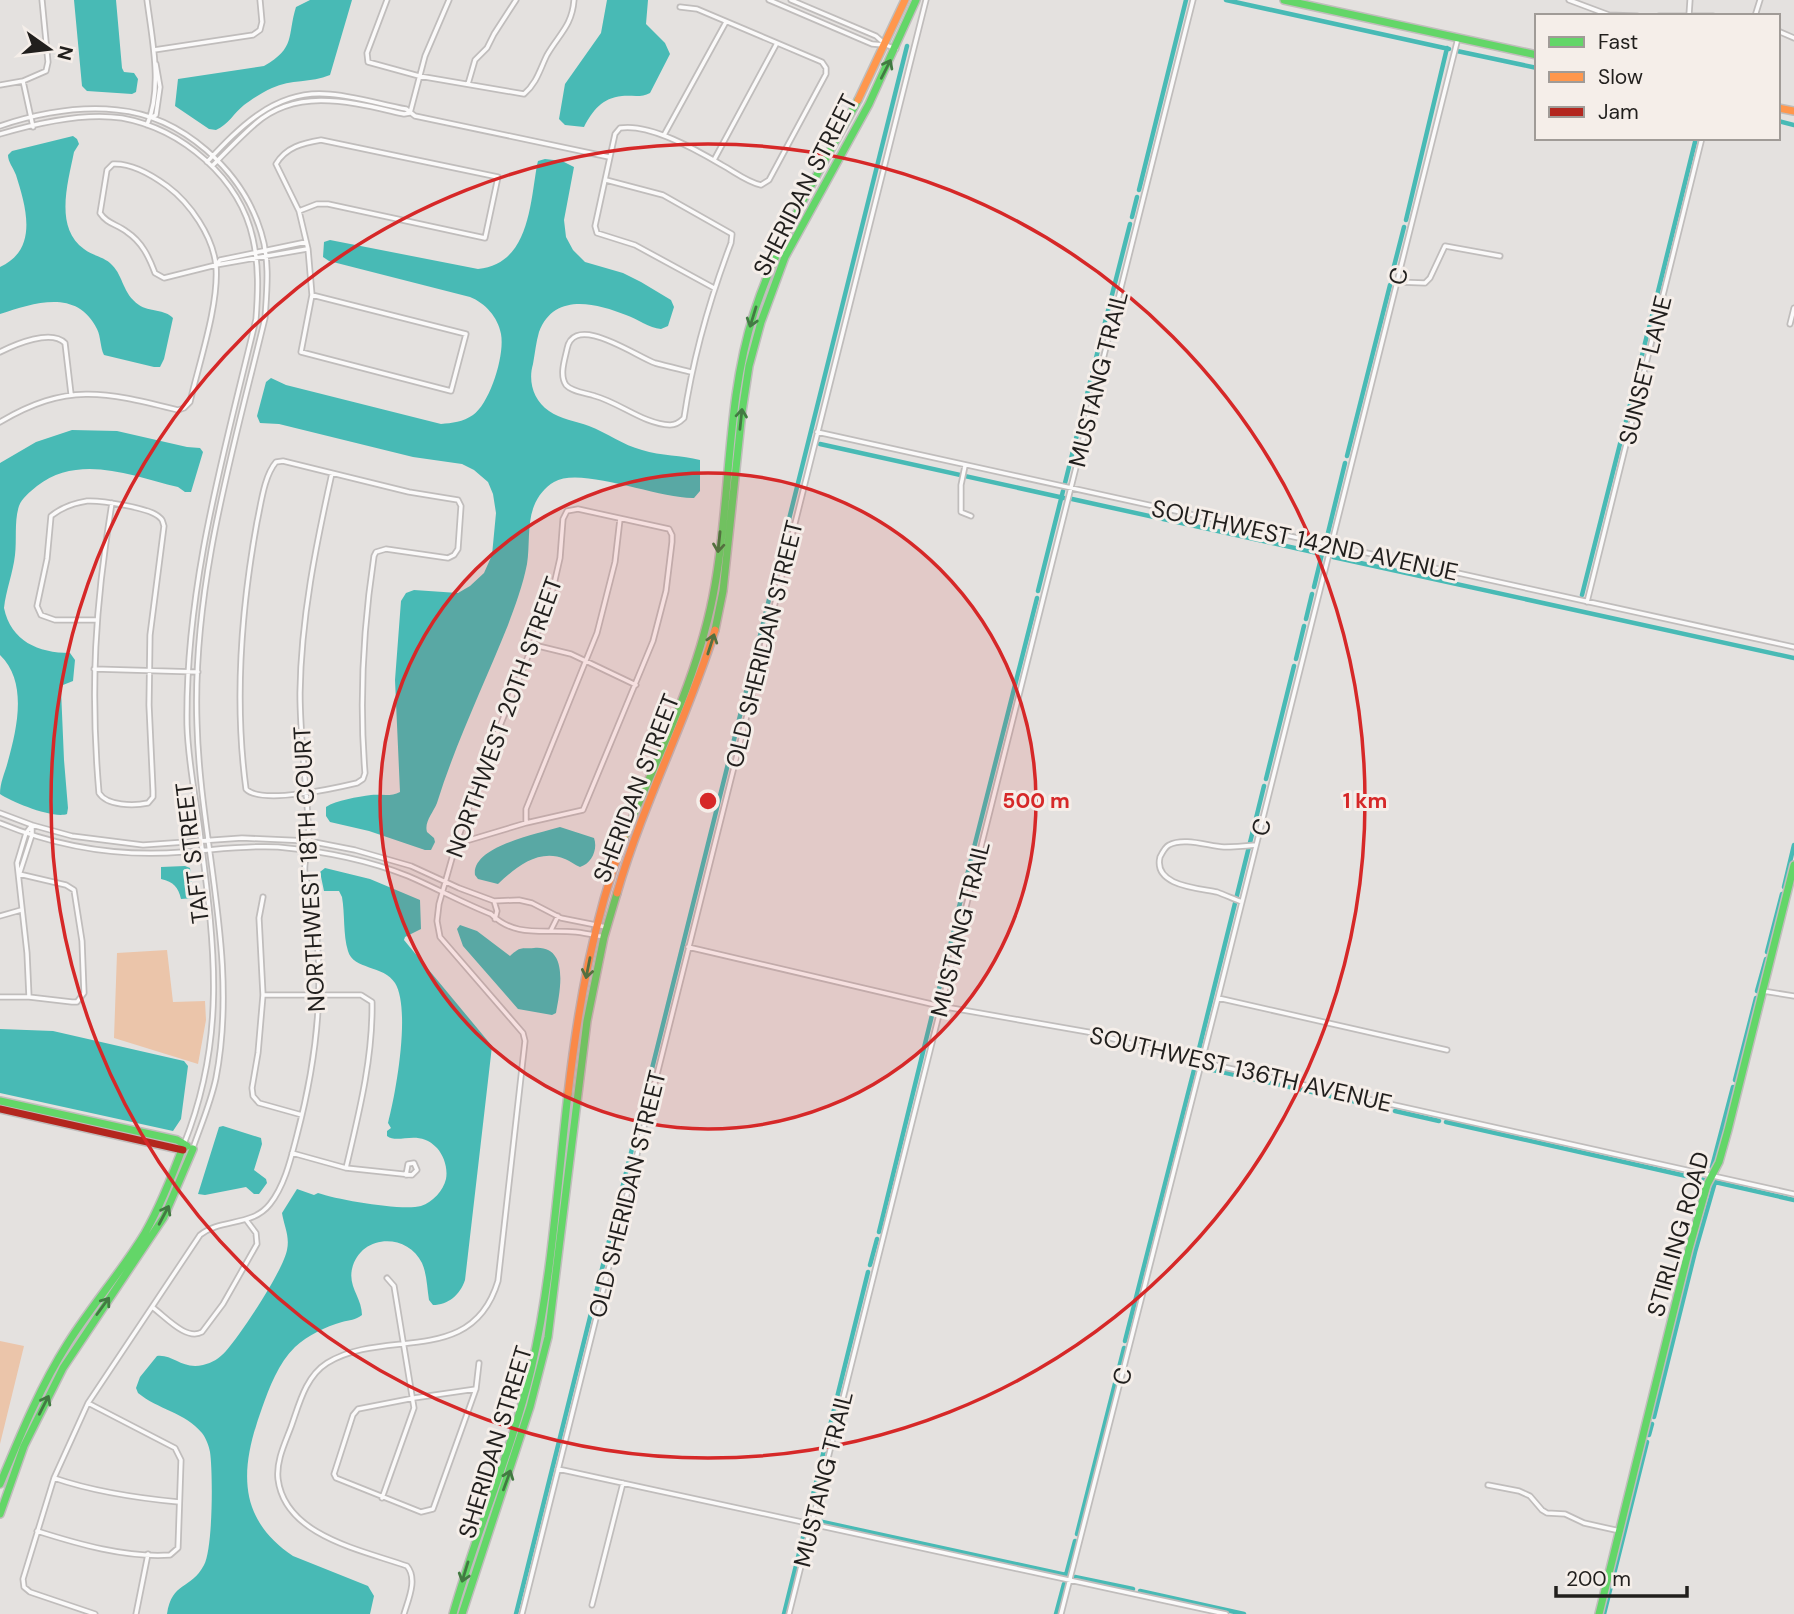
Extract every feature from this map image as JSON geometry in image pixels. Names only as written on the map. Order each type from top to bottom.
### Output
[{"type":"main road","name":"SHERIDAN STREET","points":[[462,1614],[539,1380],[553,1297],[599,936],[597,926],[621,846],[690,679],[708,620],[715,587],[733,409],[740,363],[752,319],[790,224],[862,94],[905,0]]},
{"type":"main road","name":"SHERIDAN STREET","points":[[453,1614],[520,1411],[537,1345],[578,1019],[599,936],[606,927],[629,849],[698,683],[717,622],[725,578],[742,412],[749,366],[761,322],[785,257],[869,104],[916,0]]},
{"type":"main road","points":[[1284,0],[1535,55]]},
{"type":"main road","name":"STIRLING ROAD","points":[[1599,1614],[1688,1252],[1707,1185],[1713,1177],[1728,1130],[1794,865]]},
{"type":"main road","points":[[0,1101],[177,1140],[183,1147]]},
{"type":"main road","points":[[0,1110],[193,1149]]},
{"type":"main road","name":"TAFT STREET","points":[[0,1514],[24,1446],[63,1368],[125,1270],[156,1213],[171,1182],[183,1147]]},
{"type":"main road","name":"TAFT STREET","points":[[0,1484],[33,1406],[77,1327],[125,1270],[164,1217],[193,1149]]},
{"type":"street","points":[[0,85],[23,81],[46,71],[48,62],[42,0]]},
{"type":"street","points":[[147,125],[150,118],[156,115],[160,98],[148,0]]},
{"type":"street","points":[[154,50],[253,35],[260,30],[262,22],[260,0]]},
{"type":"street","points":[[387,0],[367,53],[368,62],[419,76],[524,94],[532,87],[548,54],[565,31],[573,15],[574,0]]},
{"type":"street","points":[[410,113],[419,76],[440,17],[449,0]]},
{"type":"street","points":[[468,84],[475,60],[487,48],[516,0]]},
{"type":"street","points":[[769,0],[872,44],[896,49]]},
{"type":"street","points":[[791,0],[876,36],[886,45]]},
{"type":"street","name":"OLD SHERIDAN STREET","points":[[522,1614],[926,0]]},
{"type":"street","name":"MUSTANG TRAIL","points":[[789,1614],[1193,0]]},
{"type":"street","points":[[1569,0],[1605,14]]},
{"type":"street","points":[[680,7],[697,9],[822,62],[826,68],[826,74],[769,180],[761,185],[664,135],[628,127],[620,128],[615,134],[595,226],[597,233],[635,245],[714,288]]},
{"type":"street","points":[[664,135],[726,22]]},
{"type":"street","name":"C","points":[[1061,1614],[1458,38]]},
{"type":"street","points":[[714,160],[777,43]]},
{"type":"street","points":[[23,81],[33,127]]},
{"type":"street","points":[[207,162],[264,110],[301,96],[334,95],[609,157]]},
{"type":"street","points":[[211,167],[255,124],[274,111],[301,101],[333,101],[410,113]]},
{"type":"street","name":"TAFT STREET","points":[[0,126],[76,110],[119,110],[150,118],[177,130],[213,156],[228,172],[251,206],[262,234],[268,282],[265,317],[210,555],[201,622],[197,724],[220,927],[223,993],[216,1078],[193,1149]]},
{"type":"street","name":"TAFT STREET","points":[[0,134],[77,118],[98,117],[119,118],[147,125],[176,137],[207,162],[233,194],[253,236],[257,258],[259,284],[256,319],[201,557],[192,624],[187,726],[211,928],[215,993],[211,1042],[193,1121],[183,1147]]},
{"type":"street","points":[[299,211],[317,204],[328,204],[485,238],[498,177],[321,140],[302,143],[281,154],[276,164],[299,211],[308,249],[312,295],[301,352],[452,391],[466,334],[312,295]]},
{"type":"street","name":"SUNSET LANE","points":[[1587,602],[1702,140]]},
{"type":"street","points":[[0,422],[27,406],[71,394],[118,396],[178,410],[190,402],[213,306],[216,265],[206,233],[190,208],[172,190],[144,172],[122,164],[113,164],[107,170],[100,213],[104,220],[128,232],[141,245],[159,277],[164,278],[216,265],[308,249]]},
{"type":"street","points":[[606,180],[663,195],[732,234],[731,243],[714,288],[691,372],[684,418],[680,423],[670,425],[641,417],[603,398],[570,389],[564,382],[568,343],[574,336],[582,333],[610,341],[653,362],[691,372]]},
{"type":"street","points":[[216,265],[220,260],[306,242]]},
{"type":"street","points":[[1397,282],[1424,283],[1430,278],[1445,246],[1500,256]]},
{"type":"street","points":[[1790,324],[1794,308]]},
{"type":"street","points":[[0,352],[28,342],[59,337],[65,343],[71,394]]},
{"type":"street","name":"SOUTHWEST 142ND AVENUE","points":[[817,432],[1794,647]]},
{"type":"street","points":[[283,461],[332,473],[410,492],[457,500],[461,506],[458,549],[448,558],[386,549],[376,552],[366,610],[361,673],[365,772],[362,779],[357,783],[307,793],[256,796],[246,789],[244,776],[240,676],[244,601],[259,512],[271,468],[276,462],[283,461]]},
{"type":"street","points":[[965,465],[961,485],[961,512],[971,516]]},
{"type":"street","name":"NORTHWEST 18TH COURT","points":[[247,1221],[268,1206],[277,1194],[302,1115],[315,1047],[318,995],[313,911],[304,870],[309,841],[301,719],[302,644],[315,550],[332,473]]},
{"type":"street","points":[[96,620],[55,620],[41,615],[37,606],[47,559],[51,516],[65,507],[83,501],[112,503],[154,513],[161,518],[164,526],[150,635],[149,705],[153,797],[148,803],[110,802],[103,799],[99,793],[94,731],[96,620],[112,503]]},
{"type":"street","name":"NORTHWEST 20TH STREET","points":[[405,1344],[453,1335],[471,1325],[493,1297],[498,1281],[525,1041],[523,1033],[440,937],[437,921],[443,893],[456,844],[487,758],[550,602],[560,558],[563,519],[567,511],[578,509],[620,519]]},
{"type":"street","points":[[456,844],[526,823],[583,810],[653,641],[666,591],[672,542],[669,529],[620,519],[607,602],[586,662],[526,809],[526,823]]},
{"type":"street","points":[[534,645],[570,654],[636,685]]},
{"type":"street","points":[[94,669],[198,672]]},
{"type":"street","points":[[0,813],[72,836],[131,844],[242,838],[309,841],[355,850],[411,866],[494,901],[519,900],[532,903],[558,916],[606,927]]},
{"type":"street","points":[[0,823],[69,845],[108,851],[143,853],[276,847],[308,851],[388,869],[491,914],[516,931],[599,936]]},
{"type":"street","points":[[29,997],[17,863],[26,833],[32,825]]},
{"type":"street","points":[[19,874],[32,835],[32,825]]},
{"type":"street","points":[[1240,901],[1178,884],[1163,876],[1158,865],[1162,852],[1169,845],[1184,842],[1225,847],[1255,846]]},
{"type":"street","points":[[0,997],[72,1002],[81,999],[85,984],[74,890],[66,885],[19,874]]},
{"type":"street","points":[[263,897],[259,918],[263,995],[252,1088],[255,1100],[259,1103],[302,1115]]},
{"type":"street","points":[[494,901],[497,911],[495,919]]},
{"type":"street","points":[[0,916],[22,910]]},
{"type":"street","points":[[550,931],[558,916]]},
{"type":"street","points":[[211,928],[220,927]]},
{"type":"street","name":"SOUTHWEST 136TH AVENUE","points":[[688,947],[940,1006],[1088,1032],[1201,1062],[1794,1194]]},
{"type":"street","points":[[1763,991],[1794,996]]},
{"type":"street","points":[[215,993],[223,993]]},
{"type":"street","points":[[263,995],[366,996],[372,1002],[368,1062],[360,1112],[346,1168]]},
{"type":"street","points":[[1218,999],[1447,1050]]},
{"type":"street","points":[[204,1075],[216,1078]]},
{"type":"street","points":[[292,1153],[346,1168],[405,1175]]},
{"type":"street","points":[[94,1614],[30,1592],[24,1587],[23,1579],[54,1478],[88,1403],[152,1307],[200,1235],[215,1225],[247,1221],[256,1233],[257,1244],[223,1304],[202,1332],[197,1335],[187,1333],[152,1307]]},
{"type":"street","points":[[382,1497],[414,1408],[394,1286],[387,1278]]},
{"type":"street","points":[[404,1614],[413,1581],[412,1572],[407,1566],[306,1527],[286,1504],[278,1479],[279,1460],[306,1385],[324,1365],[355,1352],[405,1344]]},
{"type":"street","points":[[476,1389],[358,1409],[353,1415],[334,1474],[336,1478],[421,1512],[430,1512],[436,1505],[476,1389],[479,1363]]},
{"type":"street","points":[[37,1531],[96,1547],[148,1554],[170,1555],[175,1552],[179,1541],[179,1453],[175,1448],[88,1403]]},
{"type":"street","points":[[558,1469],[1226,1614]]},
{"type":"street","points":[[54,1478],[87,1489],[134,1498],[179,1502]]},
{"type":"street","points":[[592,1605],[623,1483]]},
{"type":"street","points":[[1488,1485],[1530,1496],[1547,1513],[1565,1514],[1584,1523],[1620,1531]]},
{"type":"street","points":[[136,1614],[148,1554]]},
{"type":"shaded area","points":[[167,950],[173,1002],[205,1001],[206,1020],[198,1064],[114,1038],[117,953]]},
{"type":"shaded area","points":[[0,1341],[24,1346],[0,1444]]},
{"type":"water","points":[[74,0],[116,0],[122,68],[124,72],[134,73],[138,79],[136,92],[87,91],[82,86]]},
{"type":"water","points":[[310,0],[352,0],[330,75],[279,85],[244,105],[216,130],[209,129],[175,106],[178,79],[264,66],[274,59],[289,41],[296,7]]},
{"type":"water","points":[[607,0],[648,0],[646,24],[665,43],[670,54],[650,93],[609,99],[595,110],[584,127],[565,125],[559,119],[565,84],[601,33]]},
{"type":"water","points":[[73,136],[79,144],[74,152],[65,204],[69,229],[84,249],[112,265],[133,300],[143,307],[166,313],[173,318],[160,367],[104,355],[98,332],[88,316],[66,303],[40,303],[0,314],[0,267],[20,250],[26,226],[23,200],[8,155],[12,151]]},
{"type":"water","points":[[538,161],[562,161],[574,167],[564,220],[566,237],[573,250],[585,262],[623,273],[641,282],[671,300],[674,307],[668,326],[661,329],[602,307],[577,304],[555,311],[546,319],[539,332],[531,377],[533,390],[544,407],[553,414],[589,426],[635,448],[700,460],[700,491],[694,498],[679,497],[601,480],[566,478],[554,482],[542,492],[532,513],[527,564],[519,595],[428,821],[427,832],[435,842],[431,850],[425,850],[369,831],[330,822],[326,816],[326,807],[354,798],[400,792],[395,680],[401,601],[406,593],[414,590],[458,593],[484,573],[492,555],[496,513],[493,494],[488,482],[462,464],[413,457],[279,424],[260,423],[257,416],[266,382],[271,378],[286,385],[441,424],[461,421],[473,415],[490,390],[501,354],[501,334],[490,311],[470,297],[329,261],[323,257],[324,242],[330,240],[478,269],[495,265],[508,256],[524,230]]},
{"type":"water","points":[[72,430],[117,431],[200,448],[203,452],[191,492],[125,473],[88,469],[53,476],[37,486],[19,506],[16,549],[4,608],[8,619],[13,629],[28,643],[47,651],[70,653],[75,660],[73,681],[63,685],[61,690],[68,808],[67,814],[61,815],[33,809],[0,794],[18,706],[14,678],[0,655],[0,463],[36,442]]},
{"type":"water","points":[[560,827],[594,838],[593,855],[584,865],[580,867],[565,859],[546,856],[528,861],[498,884],[478,879],[475,875],[477,865],[494,849]]},
{"type":"water","points":[[161,867],[190,868],[194,898],[181,899],[175,886],[161,879]]},
{"type":"water","points":[[325,868],[370,879],[420,900],[421,929],[404,940],[492,1046],[465,1280],[453,1298],[433,1305],[429,1300],[424,1267],[415,1253],[406,1246],[384,1241],[364,1249],[357,1257],[351,1275],[362,1315],[323,1329],[295,1347],[275,1376],[255,1429],[247,1470],[248,1489],[252,1507],[261,1525],[274,1541],[293,1556],[368,1586],[374,1596],[370,1614],[167,1614],[173,1596],[199,1573],[207,1556],[212,1476],[210,1452],[205,1437],[195,1426],[138,1393],[136,1388],[140,1377],[157,1356],[196,1366],[213,1362],[226,1351],[261,1302],[284,1260],[288,1240],[282,1213],[297,1189],[314,1195],[318,1193],[370,1204],[412,1207],[421,1206],[433,1199],[443,1188],[446,1179],[443,1158],[430,1142],[387,1136],[387,1131],[391,1128],[388,1123],[401,1051],[400,995],[390,977],[351,957],[345,938],[342,897],[339,891],[324,891],[320,872]]},
{"type":"water","points":[[460,925],[477,931],[510,956],[523,948],[545,949],[553,954],[560,971],[556,1013],[552,1015],[518,1009],[463,946],[457,929]]},
{"type":"water","points":[[0,1029],[53,1031],[184,1061],[188,1066],[181,1119],[173,1131],[0,1093]]},
{"type":"water","points":[[219,1127],[261,1138],[262,1144],[254,1170],[266,1179],[267,1183],[259,1194],[254,1194],[246,1187],[198,1194]]},
{"type":"waterway","points":[[1139,190],[1186,0]]},
{"type":"waterway","points":[[1226,0],[1449,49]]},
{"type":"waterway","points":[[516,1614],[907,46]]},
{"type":"waterway","points":[[1406,220],[1447,48]]},
{"type":"waterway","points":[[1457,51],[1535,68]]},
{"type":"waterway","points":[[1780,122],[1794,125]]},
{"type":"waterway","points":[[1649,328],[1696,140]]},
{"type":"waterway","points":[[1132,217],[1137,197]]},
{"type":"waterway","points":[[1100,342],[1130,224]]},
{"type":"waterway","points":[[1391,278],[1404,227]]},
{"type":"waterway","points":[[1347,456],[1390,285]]},
{"type":"waterway","points":[[1626,421],[1647,335]]},
{"type":"waterway","points":[[1065,483],[1098,350]]},
{"type":"waterway","points":[[1582,595],[1624,428]]},
{"type":"waterway","points":[[820,444],[1064,498]]},
{"type":"waterway","points":[[1327,537],[1345,463]]},
{"type":"waterway","points":[[1038,591],[1063,491]]},
{"type":"waterway","points":[[1072,499],[1322,554],[1314,587]]},
{"type":"waterway","points":[[1333,557],[1794,658]]},
{"type":"waterway","points":[[1306,619],[1312,594]]},
{"type":"waterway","points":[[958,911],[1037,598]]},
{"type":"waterway","points":[[1296,659],[1304,626]]},
{"type":"waterway","points":[[1266,779],[1294,666]]},
{"type":"waterway","points":[[1197,1057],[1264,786]]},
{"type":"waterway","points":[[1784,887],[1794,845]]},
{"type":"waterway","points":[[1767,952],[1782,894]]},
{"type":"waterway","points":[[936,1001],[957,918]]},
{"type":"waterway","points":[[1757,991],[1766,959]]},
{"type":"waterway","points":[[1735,1080],[1756,998]]},
{"type":"waterway","points":[[879,1232],[934,1007]]},
{"type":"waterway","points":[[1125,1341],[1195,1066]]},
{"type":"waterway","points":[[1204,1068],[1388,1109]]},
{"type":"waterway","points":[[1712,1167],[1733,1087]]},
{"type":"waterway","points":[[1395,1111],[1439,1121]]},
{"type":"waterway","points":[[1446,1122],[1704,1180]]},
{"type":"waterway","points":[[1654,1417],[1715,1182],[1794,1200]]},
{"type":"waterway","points":[[870,1265],[877,1239]]},
{"type":"waterway","points":[[807,1519],[868,1272]]},
{"type":"waterway","points":[[1077,1534],[1124,1348]]},
{"type":"waterway","points":[[1649,1435],[1652,1424]]},
{"type":"waterway","points":[[1604,1614],[1647,1442]]},
{"type":"waterway","points":[[818,1521],[1066,1575],[1075,1541]]},
{"type":"waterway","points":[[784,1614],[805,1529]]},
{"type":"waterway","points":[[1075,1577],[1133,1589]]},
{"type":"waterway","points":[[1056,1614],[1064,1584]]},
{"type":"waterway","points":[[1140,1591],[1244,1614]]},
{"type":"traffic: fast","points":[[715,630],[723,591],[742,412],[749,366],[761,322],[785,257],[869,104],[916,0]]},
{"type":"traffic: fast","points":[[1284,0],[1535,55]]},
{"type":"traffic: fast","points":[[624,838],[677,714],[708,618],[720,551],[738,380],[754,313],[788,231],[858,100]]},
{"type":"traffic: fast","points":[[1599,1614],[1689,1249],[1707,1185],[1719,1162],[1728,1130],[1794,865]]},
{"type":"traffic: fast","points":[[462,1614],[530,1407],[548,1337],[587,1021],[604,937],[617,893]]},
{"type":"traffic: fast","points":[[453,1614],[514,1432],[531,1370],[549,1267],[568,1094]]},
{"type":"traffic: fast","points":[[0,1101],[177,1140],[187,1146]]},
{"type":"traffic: fast","points":[[0,1484],[48,1377],[77,1329],[145,1233],[184,1144]]},
{"type":"traffic: fast","points":[[0,1514],[24,1446],[63,1368],[164,1217],[193,1149]]},
{"type":"traffic: slow","points":[[858,100],[905,0]]},
{"type":"traffic: slow","points":[[1780,108],[1794,111]]},
{"type":"traffic: slow","points":[[617,893],[639,826],[692,696],[715,630]]},
{"type":"traffic: slow","points":[[568,1094],[588,965],[613,869],[624,838]]},
{"type":"traffic: jam","points":[[0,1109],[183,1150]]}]
